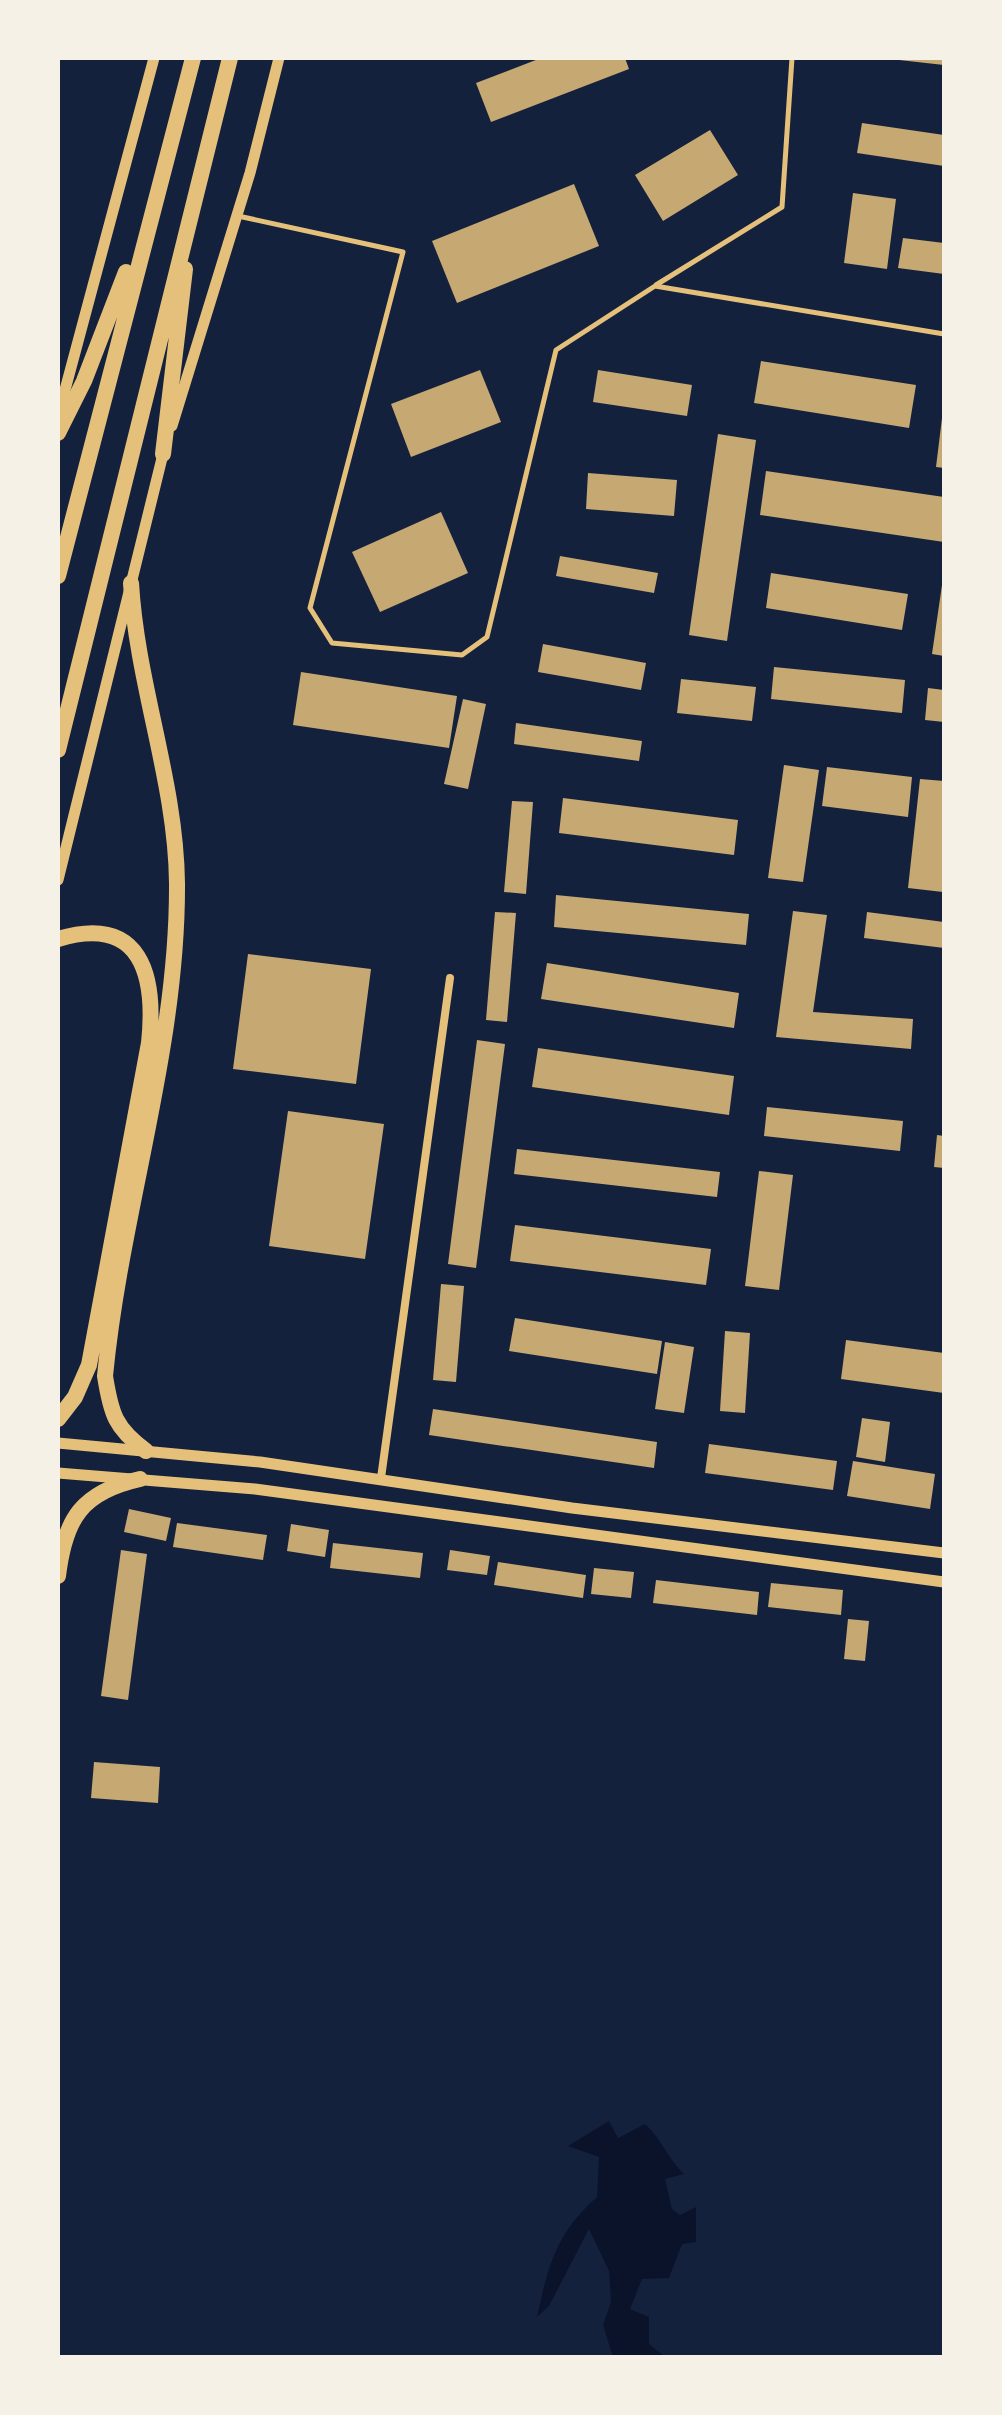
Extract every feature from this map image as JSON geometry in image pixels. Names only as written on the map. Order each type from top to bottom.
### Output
[{"type":"highway","points":[[58,576],[193,58]]},
{"type":"highway","points":[[58,750],[230,58]]},
{"type":"highway","points":[[58,433],[84,381],[159,188]]},
{"type":"highway","points":[[163,454],[194,200]]},
{"type":"highway","points":[[58,1419],[75,1397],[89,1365],[176,936],[175,831],[139,658],[131,583]]},
{"type":"highway","points":[[58,939],[75,934],[106,936],[124,941],[137,952],[145,965],[153,1003],[156,1044],[105,1376],[113,1417],[124,1435],[146,1451]]},
{"type":"highway","points":[[58,1576],[62,1540],[82,1505],[111,1485],[140,1479]]},
{"type":"street","points":[[58,416],[154,58]]},
{"type":"street","points":[[58,880],[163,454],[237,216],[279,58]]},
{"type":"street","points":[[381,1478],[450,978]]},
{"type":"street","points":[[58,1443],[260,1462],[572,1508],[944,1553]]},
{"type":"street","points":[[58,1473],[255,1489],[944,1582]]},
{"type":"lane","points":[[237,216],[403,252],[310,608],[332,643],[462,655],[487,637],[556,350],[782,207],[792,58]]},
{"type":"lane","points":[[655,286],[944,334]]},
{"type":"water","points":[[609,2121],[618,2138],[645,2124],[684,2174],[665,2179],[672,2209],[680,2215],[696,2207],[696,2242],[682,2244],[669,2278],[642,2279],[630,2309],[649,2317],[649,2344],[665,2357],[613,2357],[603,2325],[611,2302],[609,2271],[589,2229],[549,2306],[537,2317],[550,2266],[563,2237],[597,2197],[599,2157],[568,2146]]},
{"type":"building","points":[[541,58],[625,58],[629,69],[491,122],[476,83]]},
{"type":"building","points":[[944,58],[944,65],[899,60]]},
{"type":"building","points":[[862,123],[944,135],[944,166],[857,153]]},
{"type":"building","points":[[710,130],[738,175],[663,221],[635,175]]},
{"type":"building","points":[[574,184],[599,246],[457,303],[432,241]]},
{"type":"building","points":[[853,193],[896,199],[887,269],[844,263]]},
{"type":"building","points":[[903,238],[944,243],[944,274],[898,268]]},
{"type":"building","points":[[761,361],[916,385],[909,428],[754,403]]},
{"type":"building","points":[[480,370],[501,422],[411,457],[391,404]]},
{"type":"building","points":[[598,370],[692,385],[687,416],[593,402]]},
{"type":"building","points":[[944,418],[944,468],[936,467]]},
{"type":"building","points":[[718,434],[756,440],[727,641],[689,635]]},
{"type":"building","points":[[766,471],[944,497],[944,542],[760,515]]},
{"type":"building","points":[[588,473],[677,480],[674,516],[586,509]]},
{"type":"building","points":[[441,512],[468,573],[380,612],[352,552]]},
{"type":"building","points":[[560,556],[658,573],[654,593],[556,576]]},
{"type":"building","points":[[771,573],[908,594],[902,630],[766,608]]},
{"type":"building","points":[[944,586],[944,656],[932,654]]},
{"type":"building","points":[[543,644],[646,663],[641,690],[538,672]]},
{"type":"building","points":[[774,667],[905,680],[902,713],[771,699]]},
{"type":"building","points":[[301,672],[457,696],[449,748],[293,725]]},
{"type":"building","points":[[681,679],[756,687],[752,721],[677,713]]},
{"type":"building","points":[[928,688],[944,690],[944,722],[925,720]]},
{"type":"building","points":[[463,699],[486,704],[468,789],[444,784]]},
{"type":"building","points":[[516,723],[642,741],[639,761],[514,744]]},
{"type":"building","points":[[784,765],[819,770],[803,882],[768,878]]},
{"type":"building","points":[[827,767],[912,777],[908,817],[822,806]]},
{"type":"building","points":[[920,779],[944,781],[943,892],[908,888]]},
{"type":"building","points":[[563,798],[738,820],[734,855],[559,833]]},
{"type":"building","points":[[512,801],[533,802],[526,894],[504,892]]},
{"type":"building","points":[[556,895],[749,914],[746,945],[554,927]]},
{"type":"building","points":[[793,911],[827,915],[813,1012],[913,1019],[911,1049],[776,1037]]},
{"type":"building","points":[[495,912],[516,913],[507,1022],[486,1020]]},
{"type":"building","points":[[867,912],[944,922],[944,948],[864,938]]},
{"type":"building","points":[[248,954],[371,969],[356,1084],[233,1069]]},
{"type":"building","points":[[547,963],[739,993],[734,1028],[541,999]]},
{"type":"building","points":[[477,1040],[505,1044],[476,1268],[448,1264]]},
{"type":"building","points":[[538,1048],[734,1076],[729,1115],[532,1087]]},
{"type":"building","points":[[767,1107],[903,1121],[900,1151],[764,1136]]},
{"type":"building","points":[[288,1111],[384,1124],[365,1259],[269,1246]]},
{"type":"building","points":[[937,1135],[944,1136],[944,1168],[934,1167]]},
{"type":"building","points":[[517,1149],[720,1172],[717,1197],[514,1174]]},
{"type":"building","points":[[759,1171],[793,1175],[779,1290],[745,1286]]},
{"type":"building","points":[[515,1225],[711,1249],[706,1285],[510,1261]]},
{"type":"building","points":[[441,1284],[464,1286],[456,1382],[433,1380]]},
{"type":"building","points":[[515,1318],[662,1341],[657,1374],[509,1351]]},
{"type":"building","points":[[725,1331],[750,1333],[745,1413],[720,1411]]},
{"type":"building","points":[[846,1340],[944,1353],[944,1393],[841,1379]]},
{"type":"building","points":[[665,1342],[694,1347],[684,1413],[655,1409]]},
{"type":"building","points":[[433,1409],[657,1442],[654,1468],[429,1435]]},
{"type":"building","points":[[862,1418],[890,1422],[885,1462],[856,1457]]},
{"type":"building","points":[[709,1444],[837,1461],[833,1490],[705,1473]]},
{"type":"building","points":[[853,1461],[935,1474],[930,1509],[847,1496]]},
{"type":"building","points":[[129,1509],[171,1518],[166,1541],[124,1532]]},
{"type":"building","points":[[177,1523],[267,1535],[263,1560],[173,1547]]},
{"type":"building","points":[[291,1524],[329,1530],[325,1557],[287,1551]]},
{"type":"building","points":[[333,1543],[423,1553],[420,1578],[330,1568]]},
{"type":"building","points":[[121,1550],[147,1554],[128,1700],[101,1696]]},
{"type":"building","points":[[450,1550],[490,1556],[487,1575],[447,1570]]},
{"type":"building","points":[[498,1562],[586,1575],[583,1598],[494,1585]]},
{"type":"building","points":[[594,1568],[634,1572],[631,1598],[591,1594]]},
{"type":"building","points":[[656,1580],[759,1592],[757,1615],[653,1603]]},
{"type":"building","points":[[771,1583],[843,1590],[841,1615],[768,1607]]},
{"type":"building","points":[[848,1619],[869,1621],[865,1661],[844,1659]]},
{"type":"building","points":[[94,1762],[160,1767],[158,1803],[91,1798]]}]
